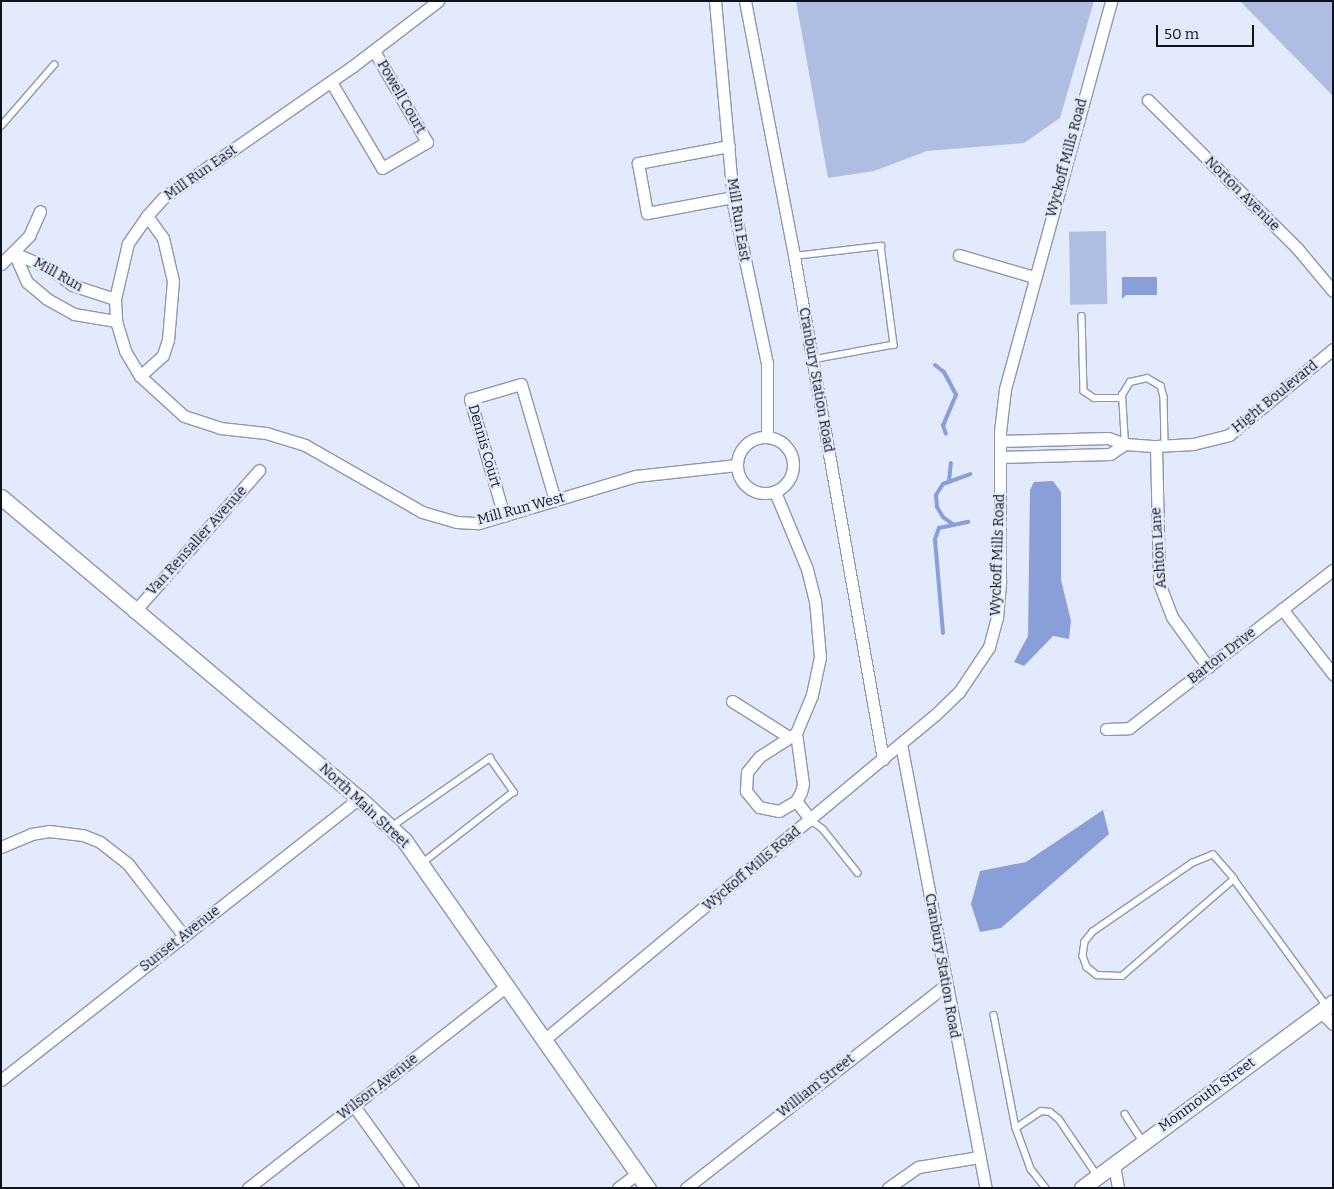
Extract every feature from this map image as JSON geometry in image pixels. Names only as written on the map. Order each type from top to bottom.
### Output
[{"type":"street","name":"Mill Run East","points":[[203,424],[184,416],[163,400],[140,376],[125,351],[116,321],[115,299],[128,243],[147,216],[176,189],[332,82],[438,1]]},
{"type":"street","name":"Mill Run East","points":[[715,1],[733,196],[743,257],[767,363],[767,437]]},
{"type":"street","name":"Cranbury Station Road","points":[[745,1],[794,256],[883,759]]},
{"type":"street","name":"Wyckoff Mills Road","points":[[545,1039],[902,744],[959,692],[989,647],[997,618],[1000,581],[1000,441],[1004,389],[1110,1]]},
{"type":"street","name":"Powell Court","points":[[332,82],[382,168],[427,142],[374,51]]},
{"type":"street","name":"Norton Avenue","points":[[1148,100],[1297,248],[1333,292]]},
{"type":"street","points":[[729,146],[638,163],[647,213],[733,196]]},
{"type":"street","points":[[1,264],[29,236],[40,211]]},
{"type":"street","points":[[140,376],[162,356],[168,340],[173,281],[163,238],[147,216]]},
{"type":"street","name":"Mill Run","points":[[14,253],[51,269],[72,285],[115,299]]},
{"type":"street","name":"Mill Run","points":[[14,253],[27,282],[47,300],[74,314],[116,321]]},
{"type":"street","points":[[959,255],[1034,278]]},
{"type":"street","name":"Hight Boulevard","points":[[1000,441],[1108,438],[1125,444],[1160,445],[1193,444],[1229,435],[1333,349]]},
{"type":"street","name":"Dennis Court","points":[[504,516],[470,399],[521,384],[555,500]]},
{"type":"street","name":"Mill Run West","points":[[203,424],[266,433],[305,445],[422,512],[439,518],[479,523],[636,476],[736,465]]},
{"type":"street","points":[[767,437],[783,443],[792,457],[788,482],[775,492],[759,493],[745,486],[736,465],[742,448],[758,438],[767,437]]},
{"type":"street","points":[[1055,439],[1056,456]]},
{"type":"street","name":"Hight Boulevard","points":[[1000,457],[1110,454],[1125,444]]},
{"type":"street","name":"Ashton Lane","points":[[1160,445],[1156,533],[1164,602],[1180,632],[1208,667]]},
{"type":"street","name":"Van Rensaller Avenue","points":[[134,612],[259,470]]},
{"type":"street","points":[[732,701],[792,735],[803,784],[796,801],[779,811],[759,807],[751,800],[745,781],[751,764],[792,735],[818,673],[819,628],[807,569],[775,492]]},
{"type":"street","name":"North Main Street","points":[[1,497],[134,612],[359,798],[391,827],[422,864],[648,1188]]},
{"type":"street","name":"Barton Drive","points":[[1106,729],[1129,728],[1333,570]]},
{"type":"street","points":[[1282,609],[1333,674]]},
{"type":"street","name":"Cranbury Station Road","points":[[902,744],[946,985],[986,1188]]},
{"type":"street","name":"Sunset Avenue","points":[[1,1080],[359,798]]},
{"type":"street","points":[[796,801],[811,820]]},
{"type":"street","points":[[1,847],[31,834],[50,831],[75,833],[100,842],[128,864],[184,936]]},
{"type":"street","name":"William Street","points":[[686,1188],[946,985]]},
{"type":"street","name":"Wilson Avenue","points":[[248,1188],[507,986]]},
{"type":"street","points":[[1327,1007],[1333,1024]]},
{"type":"street","name":"Monmouth Street","points":[[1082,1188],[1327,1007]]},
{"type":"street","points":[[354,1106],[413,1188]]},
{"type":"street","points":[[888,1188],[918,1168],[979,1157]]},
{"type":"street","points":[[1114,1164],[1118,1188]]},
{"type":"street","points":[[618,1188],[638,1173]]},
{"type":"lane","points":[[1,126],[54,65]]},
{"type":"lane","points":[[794,256],[881,246],[894,345],[812,360]]},
{"type":"lane","points":[[1082,316],[1084,391],[1094,398],[1122,398]]},
{"type":"lane","points":[[1125,444],[1122,398],[1125,388],[1138,377],[1147,378],[1161,386],[1164,397],[1160,445]]},
{"type":"lane","points":[[391,827],[490,758],[514,792],[422,864]]},
{"type":"lane","points":[[811,820],[823,829],[858,873]]},
{"type":"lane","points":[[1234,879],[1122,976],[1096,975],[1087,966],[1083,956],[1085,942],[1093,932],[1193,863],[1213,855],[1234,879],[1327,1007]]},
{"type":"lane","points":[[994,1015],[1016,1128],[1031,1169],[1046,1188]]},
{"type":"lane","points":[[1016,1128],[1042,1111],[1050,1112],[1059,1119],[1098,1176]]},
{"type":"lane","points":[[1125,1114],[1143,1142]]},
{"type":"shaded area","points":[[796,1],[1094,1],[1060,118],[1024,143],[927,151],[874,171],[828,178]]},
{"type":"shaded area","points":[[1240,1],[1333,1],[1333,96]]},
{"type":"shaded area","points":[[1106,231],[1107,304],[1070,305],[1069,232]]},
{"type":"shaded area","points":[[1122,277],[1157,277],[1157,295],[1126,295],[1122,299]]},
{"type":"shaded area","points":[[1053,481],[1061,492],[1061,580],[1071,621],[1069,639],[1053,636],[1024,666],[1014,662],[1028,636],[1030,490],[1034,482]]},
{"type":"shaded area","points":[[1103,810],[1109,834],[1001,928],[980,932],[971,904],[980,871],[1026,862]]},
{"type":"waterway","points":[[935,365],[944,372],[956,395],[943,425],[946,434]]},
{"type":"waterway","points":[[949,481],[951,463]]},
{"type":"waterway","points":[[954,525],[943,517],[937,507],[936,495],[943,484],[970,474]]},
{"type":"waterway","points":[[943,633],[935,539],[939,528],[968,522]]}]
